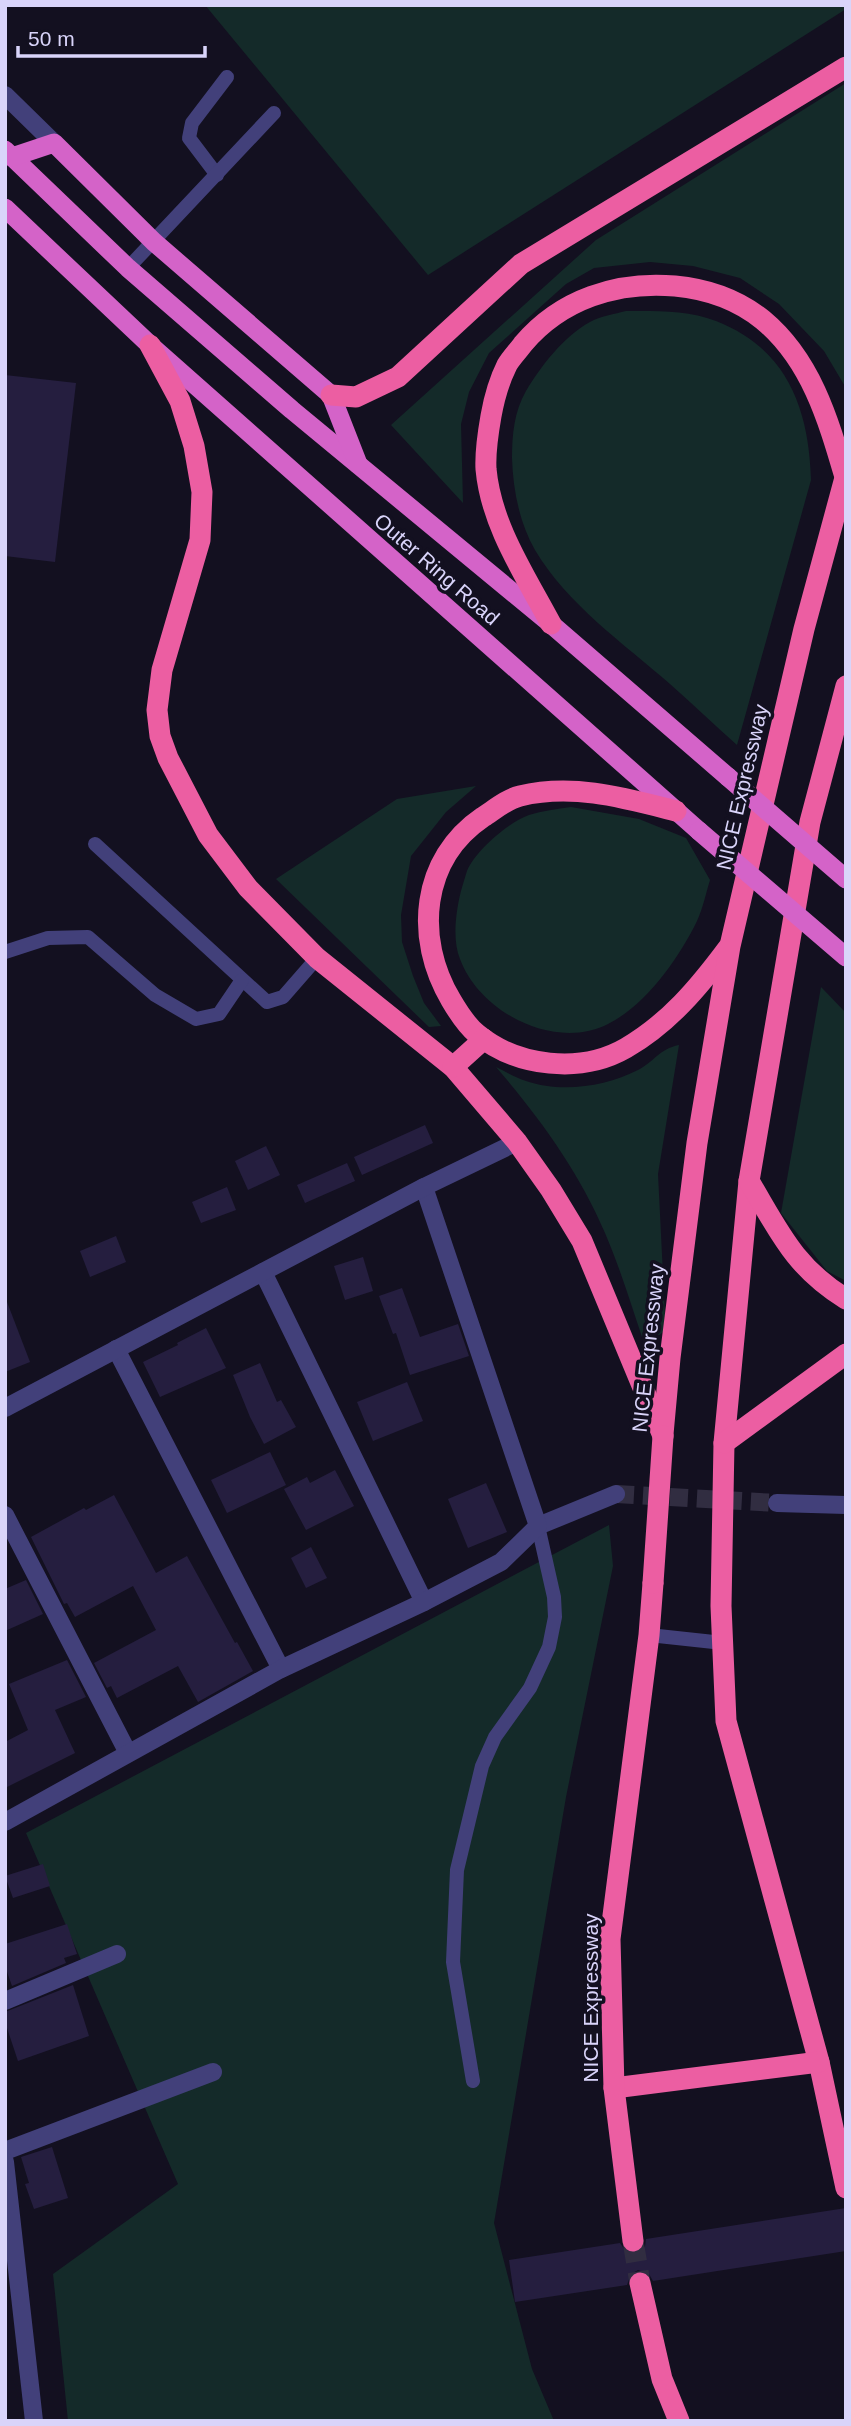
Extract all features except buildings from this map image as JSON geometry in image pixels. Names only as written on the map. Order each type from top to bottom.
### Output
[{"type":"highway","points":[[331,395],[356,397],[398,377],[521,264],[846,67]]},
{"type":"highway","points":[[9,154],[54,143],[154,242],[331,395],[359,465]]},
{"type":"highway","name":"Outer Ring Road","points":[[9,154],[128,268],[551,624],[846,879]]},
{"type":"highway","name":"Outer Ring Road","points":[[5,208],[150,345],[676,811],[846,957]]},
{"type":"highway","points":[[551,624],[505,537],[492,504],[486,468],[487,435],[493,403],[508,364],[536,329],[574,302],[612,289],[655,284],[694,288],[730,298],[762,319],[787,343],[803,367],[820,398],[845,476]]},
{"type":"highway","points":[[150,345],[180,401],[194,446],[202,492],[200,540],[162,670],[158,709],[160,736],[168,758],[208,835],[248,888],[317,958],[453,1067],[517,1142],[582,1241],[663,1436]]},
{"type":"highway","name":"NICE Expressway","points":[[634,2241],[614,2088],[610,1939],[649,1635],[670,1358],[697,1143],[730,946],[804,629],[845,476]]},
{"type":"highway","points":[[846,686],[810,822],[749,1181],[724,1443],[721,1606],[726,1721],[819,2062],[846,2188]]},
{"type":"highway","points":[[676,811],[620,796],[548,791],[516,797],[467,828],[451,846],[429,895],[428,928],[433,962],[441,985],[458,1013],[484,1039],[531,1060],[561,1065],[593,1060],[625,1049],[679,1009],[730,946]]},
{"type":"highway","points":[[453,1067],[484,1039]]},
{"type":"highway","points":[[749,1181],[796,1259],[821,1284],[846,1299]]},
{"type":"highway","points":[[724,1443],[846,1354]]},
{"type":"highway","points":[[614,2088],[819,2062]]},
{"type":"highway","points":[[640,2283],[662,2378],[679,2421]]},
{"type":"street","points":[[5,95],[54,143]]},
{"type":"street","points":[[5,1408],[424,1187],[517,1142]]},
{"type":"street","points":[[424,1187],[538,1526]]},
{"type":"street","points":[[263,1272],[424,1602]]},
{"type":"street","points":[[116,1349],[281,1669]]},
{"type":"street","points":[[5,1822],[281,1669],[424,1602],[501,1562],[538,1526],[616,1494]]},
{"type":"street","points":[[777,1503],[846,1505]]},
{"type":"street","points":[[5,1515],[128,1753]]},
{"type":"street","points":[[5,2001],[117,1954]]},
{"type":"street","points":[[5,2151],[213,2072]]},
{"type":"street","points":[[5,2162],[14,2313],[34,2421]]},
{"type":"lane","points":[[217,175],[189,138],[192,123],[227,78]]},
{"type":"lane","points":[[128,268],[274,113]]},
{"type":"lane","points":[[95,844],[267,1002],[283,997],[317,958]]},
{"type":"lane","points":[[5,952],[48,938],[88,937],[155,995],[196,1019],[219,1014],[242,980]]},
{"type":"lane","points":[[473,2081],[453,1962],[457,1870],[482,1766],[495,1737],[530,1688],[549,1647],[555,1617],[554,1597],[538,1526]]},
{"type":"lane","points":[[649,1635],[723,1643]]},
{"type":"green space","points":[[205,5],[846,5],[846,9],[428,275]]},
{"type":"green space","points":[[846,83],[846,388],[824,351],[779,304],[740,278],[693,266],[650,262],[594,268],[566,284],[489,353],[469,392],[461,424],[463,503],[391,425],[596,240]]},
{"type":"green space","points":[[626,311],[694,315],[716,321],[741,333],[777,365],[799,406],[809,454],[811,480],[737,745],[597,622],[563,588],[535,550],[518,505],[512,441],[516,415],[526,391],[546,362],[571,335],[594,320]]},
{"type":"green space","points":[[476,786],[446,812],[411,856],[401,915],[402,942],[424,1003],[441,1026],[429,1027],[276,879],[397,799]]},
{"type":"green space","points":[[571,807],[639,819],[686,838],[710,880],[690,935],[671,965],[648,993],[622,1016],[608,1024],[587,1031],[565,1033],[543,1030],[522,1022],[484,996],[460,959],[456,943],[456,925],[459,899],[467,871],[485,846],[529,815]]},
{"type":"green space","points":[[821,987],[846,1013],[846,1281],[827,1271],[781,1213]]},
{"type":"green space","points":[[679,1045],[658,1174],[665,1315],[663,1332],[653,1340],[643,1340],[595,1210],[571,1167],[543,1126],[496,1067],[540,1085],[583,1086],[625,1076],[644,1067],[666,1049]]},
{"type":"green space","points":[[609,1525],[613,1566],[566,1797],[494,2223],[532,2369],[554,2421],[68,2421],[53,2274],[178,2184],[26,1833]]},
{"type":"tunnel","points":[[616,1494],[777,1503]]},
{"type":"tunnel","points":[[633,2241],[640,2283]]}]
